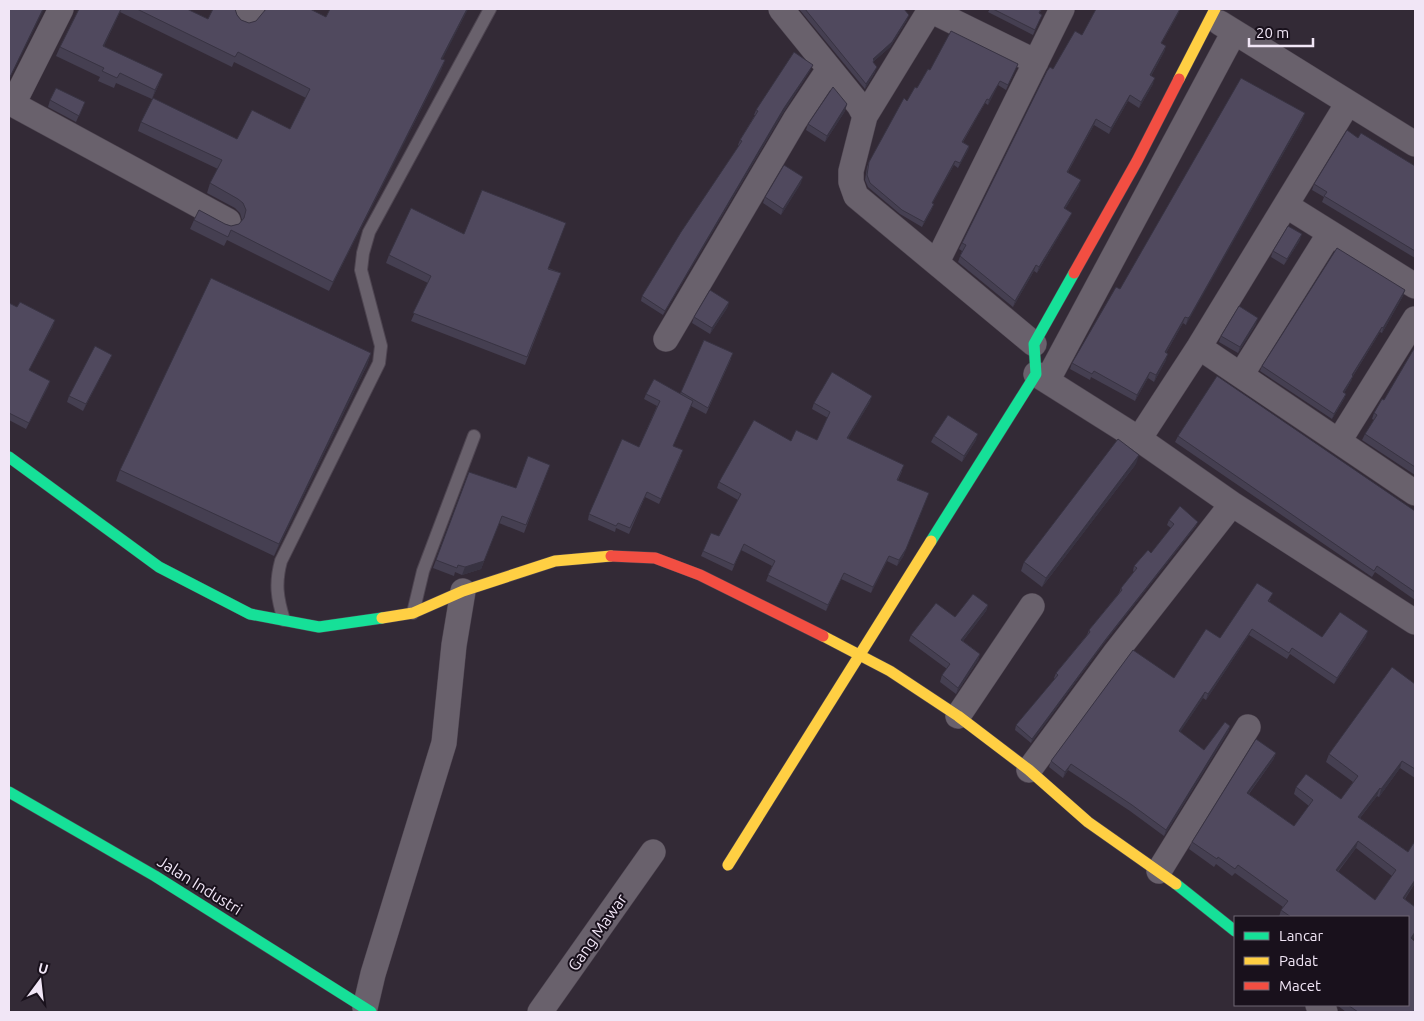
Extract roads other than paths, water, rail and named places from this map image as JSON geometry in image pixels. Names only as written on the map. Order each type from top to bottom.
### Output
[{"type":"street","points":[[61,9],[11,103],[228,221]]},
{"type":"street","points":[[781,9],[859,105],[865,116]]},
{"type":"street","points":[[1036,62],[929,9],[865,116],[851,171],[851,182],[856,196],[1034,344],[1042,377],[1139,439],[1232,504],[1415,622]]},
{"type":"street","points":[[937,262],[1062,9]]},
{"type":"street","points":[[1034,344],[1137,161],[1213,13],[1234,32],[1415,144]]},
{"type":"street","points":[[728,865],[860,655],[1042,377],[1234,32]]},
{"type":"street","points":[[666,339],[795,120],[829,69]]},
{"type":"street","points":[[1139,439],[1200,347],[1348,103]]},
{"type":"street","points":[[1287,206],[1415,286]]},
{"type":"street","points":[[1241,375],[1330,233]]},
{"type":"street","points":[[1339,441],[1415,319]]},
{"type":"street","points":[[1200,347],[1415,493]]},
{"type":"street","points":[[9,457],[159,567],[250,614],[319,627],[413,612],[463,591],[555,561],[615,556],[655,558],[700,575],[890,671],[958,716],[1029,770],[1088,822],[1159,871],[1234,930]]},
{"type":"street","points":[[1029,770],[1122,644],[1232,504]]},
{"type":"street","points":[[368,1010],[373,974],[444,743],[454,645],[463,591]]},
{"type":"street","points":[[958,716],[1032,606]]},
{"type":"street","points":[[1159,871],[1248,727]]},
{"type":"street","name":"Jalan Industri","points":[[9,792],[155,876],[368,1010]]},
{"type":"street","name":"Gang Mawar","points":[[540,1012],[653,852]]},
{"type":"lane","points":[[284,620],[279,605],[276,584],[282,561],[371,380],[382,353],[362,270],[363,253],[370,232],[490,9]]},
{"type":"lane","points":[[413,612],[423,571],[474,436]]}]
